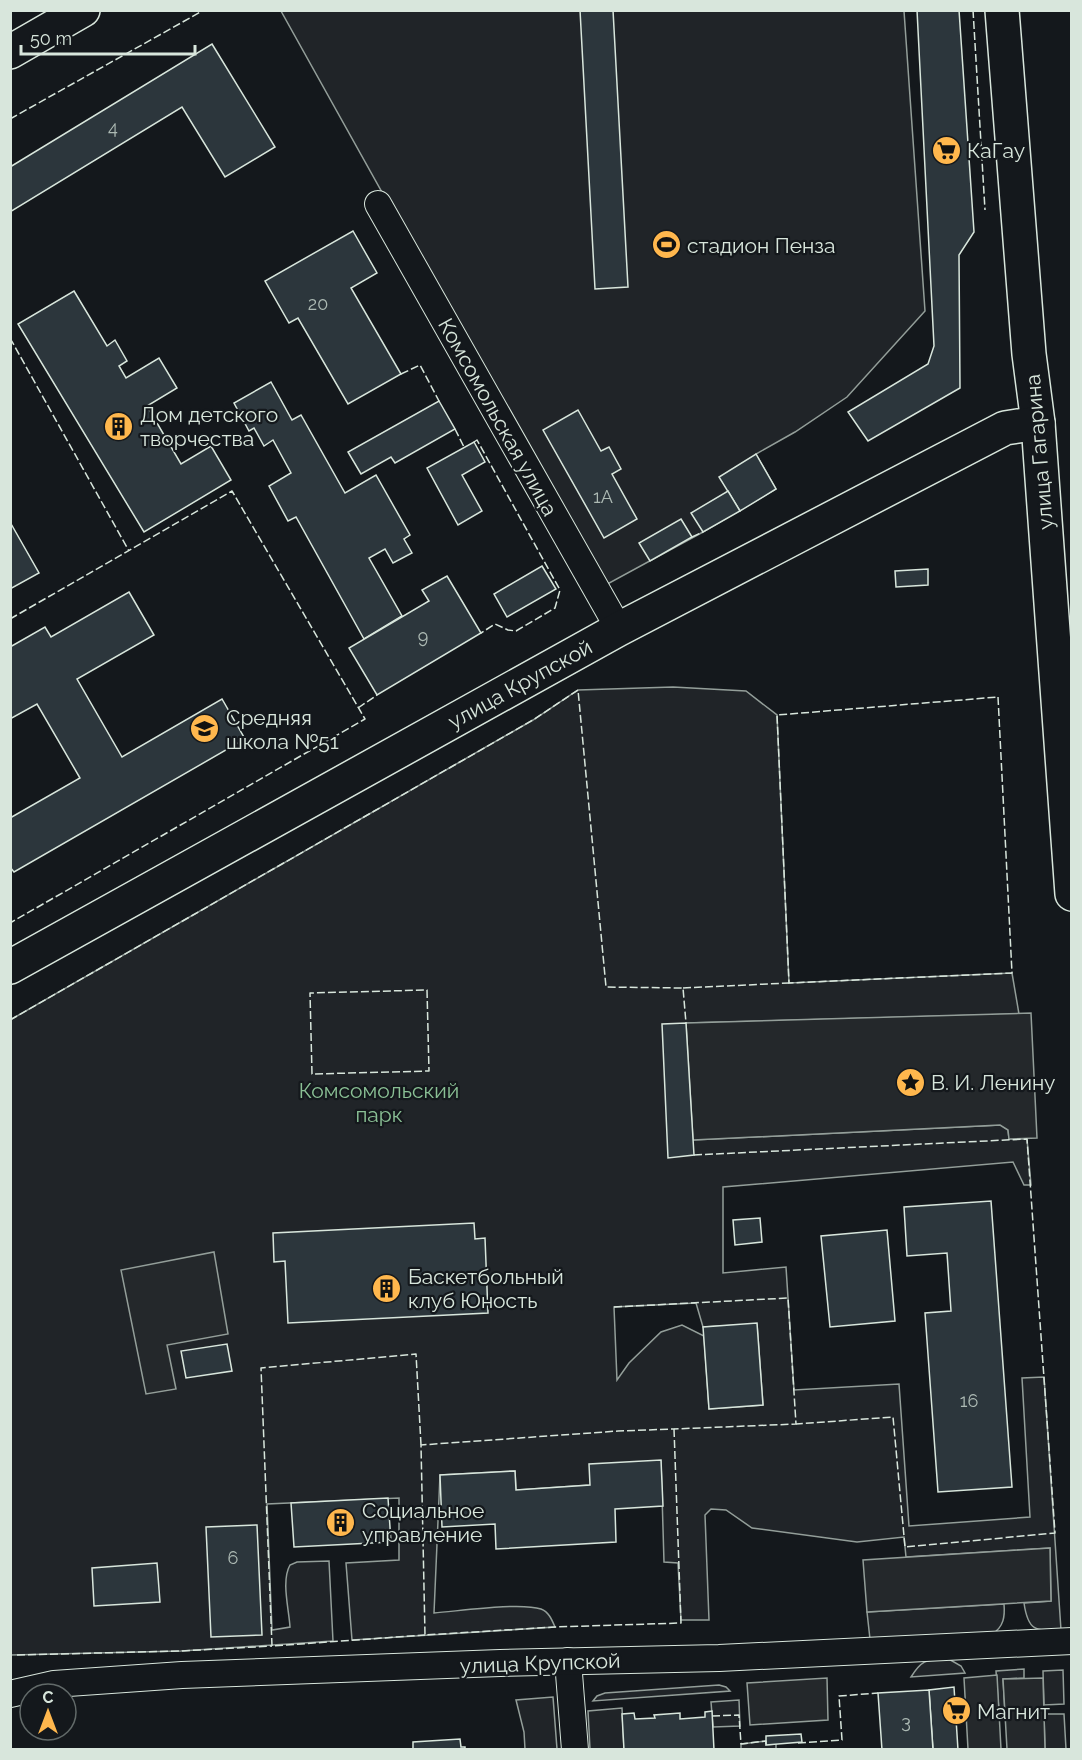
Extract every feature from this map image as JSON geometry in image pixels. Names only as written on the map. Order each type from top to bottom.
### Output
[{"type":"main road","points":[[10,52],[83,10]]},
{"type":"main road","name":"улица Гагарина","points":[[1002,10],[1029,354],[1038,423],[1071,894]]},
{"type":"main road","name":"улица Крупской","points":[[10,967],[619,629],[1005,429],[1038,423]]},
{"type":"street","name":"Комсомольская улица","points":[[378,204],[619,629]]},
{"type":"street","name":"улица Крупской","points":[[10,1694],[54,1684],[182,1675],[719,1658],[1071,1641]]},
{"type":"street","points":[[568,1661],[575,1749]]},
{"type":"green space","name":"стадион Пенза","points":[[281,11],[904,11],[925,311],[847,397],[795,432],[756,454],[776,489],[602,587]]},
{"type":"green space","name":"Комсомольский парк","points":[[673,687],[746,691],[777,715],[789,983],[1012,973],[1019,1014],[687,1023],[693,1140],[1001,1125],[1008,1130],[1009,1139],[1027,1139],[1031,1185],[1024,1185],[1013,1162],[723,1187],[723,1273],[786,1267],[794,1390],[899,1384],[909,1526],[1030,1517],[1022,1378],[1044,1377],[1061,1630],[1034,1627],[1028,1619],[1024,1603],[1051,1601],[1050,1548],[906,1557],[904,1537],[857,1542],[752,1528],[726,1510],[711,1509],[705,1515],[709,1620],[681,1620],[678,1563],[664,1562],[661,1461],[590,1485],[516,1490],[515,1471],[440,1475],[434,1613],[531,1607],[546,1612],[555,1627],[352,1640],[346,1563],[399,1560],[399,1498],[267,1504],[272,1630],[290,1627],[286,1579],[290,1565],[297,1562],[329,1561],[333,1641],[181,1651],[11,1655],[10,1020],[533,720],[578,690]],"holes":[[[696,1303],[703,1327],[757,1324],[763,1405],[709,1409],[704,1336],[682,1325],[661,1332],[629,1363],[617,1380],[614,1307]]]},
{"type":"green space","points":[[1004,1604],[1003,1621],[992,1634],[870,1639],[867,1612]]},
{"type":"green space","points":[[947,1658],[961,1666],[965,1673],[911,1677],[922,1664],[934,1659]]},
{"type":"green space","points":[[1024,1669],[1024,1678],[1003,1679],[1005,1712],[999,1712],[996,1671]]},
{"type":"green space","points":[[1063,1670],[1064,1704],[1044,1705],[1043,1671]]},
{"type":"green space","points":[[719,1685],[730,1691],[593,1701],[597,1696],[605,1693]]},
{"type":"green space","points":[[553,1697],[557,1749],[525,1749],[524,1732],[516,1700]]},
{"type":"green space","points":[[739,1700],[740,1726],[713,1727],[711,1702]]},
{"type":"green space","points":[[622,1708],[624,1749],[590,1749],[588,1711]]},
{"type":"green space","points":[[1044,1714],[1064,1714],[1066,1749],[1045,1749]]},
{"type":"green space","points":[[766,1741],[766,1745],[776,1744],[776,1749],[741,1749],[741,1744]]},
{"type":"shaded area","points":[[1031,1013],[1037,1138],[1009,1139],[1008,1130],[1000,1125],[693,1140],[686,1023]]},
{"type":"shaded area","points":[[214,1252],[228,1334],[167,1345],[176,1389],[146,1394],[121,1270]]},
{"type":"shaded area","points":[[1050,1548],[1051,1601],[867,1612],[863,1560]]},
{"type":"shaded area","points":[[997,1675],[1001,1749],[968,1749],[964,1678]]},
{"type":"shaded area","points":[[827,1678],[828,1720],[750,1725],[747,1683]]},
{"type":"shaded area","points":[[1043,1678],[1045,1749],[1007,1749],[1003,1679]]},
{"type":"building","points":[[580,10],[613,10],[628,287],[595,289]]},
{"type":"building","name":"КаГау","points":[[917,10],[959,10],[974,232],[959,255],[960,388],[868,441],[848,412],[928,364],[934,346]]},
{"type":"building","points":[[212,44],[275,147],[225,177],[182,107],[10,212],[10,167]]},
{"type":"building","points":[[353,231],[377,273],[351,288],[401,374],[348,404],[298,318],[289,323],[265,281]]},
{"type":"building","name":"Дом детского творчества","points":[[74,291],[107,346],[115,340],[127,361],[119,366],[126,378],[159,358],[177,388],[147,406],[181,464],[211,446],[231,480],[144,532],[18,324]]},
{"type":"building","points":[[271,382],[292,420],[301,415],[345,493],[376,475],[410,535],[404,539],[412,553],[393,563],[385,549],[369,558],[402,616],[364,639],[296,517],[288,521],[269,486],[291,473],[273,440],[264,446],[254,428],[249,431],[234,403]]},
{"type":"building","points":[[439,401],[455,429],[395,463],[391,457],[361,474],[348,452]]},
{"type":"building","points":[[578,410],[601,451],[609,447],[621,469],[612,474],[637,519],[604,538],[543,430]]},
{"type":"building","points":[[474,442],[485,462],[462,475],[482,511],[458,525],[427,468]]},
{"type":"building","points":[[756,454],[776,489],[740,511],[719,477]]},
{"type":"building","points":[[728,491],[740,511],[703,532],[691,513]]},
{"type":"building","points":[[681,519],[692,537],[650,561],[639,543]]},
{"type":"building","points":[[10,522],[39,573],[10,589]]},
{"type":"building","points":[[542,566],[556,589],[507,617],[494,594]]},
{"type":"building","points":[[928,569],[928,585],[896,587],[895,571]]},
{"type":"building","points":[[447,576],[481,633],[377,695],[349,648],[429,601],[422,590]]},
{"type":"building","name":"Средняя школа №51","points":[[129,592],[154,635],[77,679],[122,757],[222,699],[245,739],[14,872],[10,867],[10,818],[80,778],[37,704],[10,719],[10,647],[45,627],[51,637]]},
{"type":"building","points":[[686,1023],[694,1155],[668,1158],[662,1024]]},
{"type":"building","points":[[991,1201],[1012,1487],[938,1492],[925,1313],[951,1311],[947,1253],[907,1256],[904,1207]]},
{"type":"building","points":[[760,1218],[762,1242],[735,1245],[733,1220]]},
{"type":"building","name":"Баскетбольный клуб Юность","points":[[474,1223],[475,1239],[485,1238],[488,1313],[288,1323],[285,1261],[274,1262],[273,1233]]},
{"type":"building","points":[[887,1230],[895,1321],[830,1327],[821,1236]]},
{"type":"building","points":[[757,1323],[763,1405],[709,1409],[703,1327]]},
{"type":"building","points":[[227,1344],[232,1371],[186,1378],[181,1351]]},
{"type":"building","points":[[661,1460],[663,1506],[615,1509],[616,1542],[496,1549],[495,1524],[442,1527],[440,1475],[515,1471],[516,1490],[590,1485],[589,1464]]},
{"type":"building","name":"Социальное управление","points":[[388,1498],[391,1542],[294,1547],[291,1503]]},
{"type":"building","points":[[257,1525],[262,1635],[211,1637],[206,1527]]},
{"type":"building","points":[[157,1563],[160,1602],[94,1606],[92,1568]]},
{"type":"building","points":[[954,1687],[958,1750],[933,1750],[929,1690]]},
{"type":"building","points":[[929,1690],[933,1750],[882,1750],[878,1693]]},
{"type":"building","points":[[712,1711],[714,1750],[624,1750],[622,1714],[634,1713],[635,1719],[680,1713],[680,1719],[705,1717],[705,1712]]},
{"type":"building","points":[[801,1734],[802,1742],[766,1745],[766,1736]]},
{"type":"building","points":[[460,1739],[461,1747],[465,1747],[465,1750],[413,1750],[413,1742]]},
{"type":"fence","points":[[10,119],[204,10]]},
{"type":"fence","points":[[973,10],[985,210]]},
{"type":"fence","points":[[10,338],[129,551]]},
{"type":"fence","points":[[401,374],[420,365],[439,401]]},
{"type":"fence","points":[[455,429],[464,447]]},
{"type":"fence","points":[[474,442],[477,440],[560,590],[555,608],[516,631],[495,624],[481,633]]},
{"type":"fence","points":[[10,619],[232,491],[365,719],[10,923]]},
{"type":"fence","points":[[692,537],[703,532]]},
{"type":"fence","points":[[10,1020],[533,720],[578,690],[606,987],[683,988],[686,1023]]},
{"type":"fence","points":[[358,708],[377,695]]},
{"type":"fence","points":[[998,697],[1012,973],[789,983],[777,715],[998,697]]},
{"type":"fence","points":[[683,988],[789,983]]},
{"type":"fence","points":[[427,990],[429,1071],[312,1074],[310,993],[427,990]]},
{"type":"fence","points":[[694,1155],[1027,1139],[1055,1533],[905,1547],[893,1417],[796,1424]]},
{"type":"fence","points":[[614,1307],[788,1298],[796,1424],[674,1429]]},
{"type":"fence","points":[[421,1445],[416,1354],[261,1368],[272,1646],[425,1635]]},
{"type":"fence","points":[[674,1429],[681,1623],[555,1627],[425,1635],[421,1445],[674,1429]]},
{"type":"fence","points":[[17,1655],[272,1646]]},
{"type":"fence","points":[[798,1743],[842,1740],[839,1696],[878,1693]]},
{"type":"fence","points":[[712,1716],[739,1715],[741,1744],[766,1741],[766,1744]]},
{"type":"place","name":"КаГау","points":[[946,150]]},
{"type":"place","name":"стадион Пенза","points":[[666,245]]},
{"type":"place","name":"Дом детского творчества","points":[[119,426]]},
{"type":"place","name":"Средняя школа №51","points":[[205,729]]},
{"type":"place","name":"В. И. Ленину","points":[[910,1082]]},
{"type":"place","name":"Баскетбольный клуб Юность","points":[[387,1288]]},
{"type":"place","name":"Социальное управление","points":[[341,1522]]},
{"type":"place","name":"Магнит","points":[[956,1711]]}]
